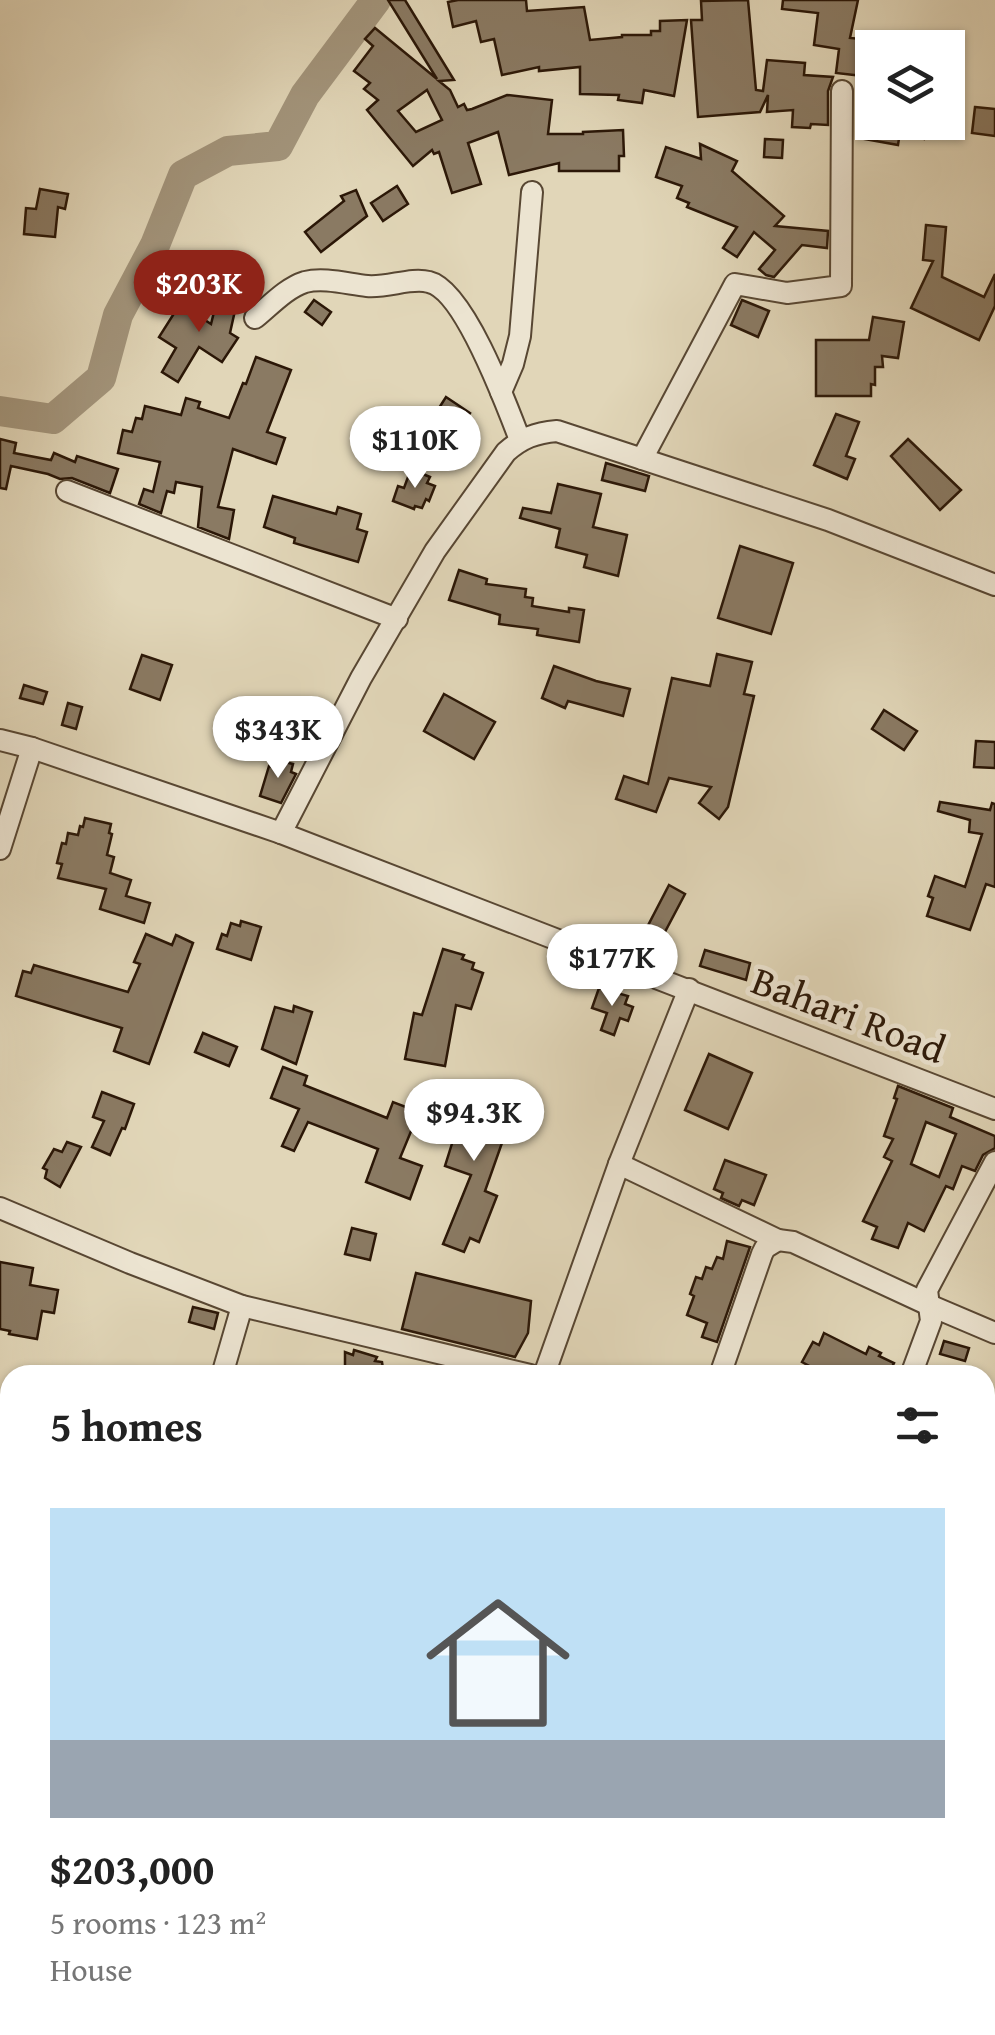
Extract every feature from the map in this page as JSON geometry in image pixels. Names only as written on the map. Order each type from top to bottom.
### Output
[{"type":"street","points":[[642,459],[735,284],[787,293],[841,286],[842,92]]},
{"type":"street","points":[[501,392],[514,364],[520,336],[532,192]]},
{"type":"street","points":[[254,318],[291,289],[308,282],[389,286],[410,281],[428,282],[445,289],[458,305],[520,440]]},
{"type":"street","points":[[281,833],[361,678],[435,551],[506,452],[538,432],[557,431],[828,520],[995,586]]},
{"type":"street","points":[[67,491],[397,619]]},
{"type":"street","name":"Bahari Road","points":[[0,740],[281,833],[995,1109]]},
{"type":"street","points":[[0,849],[32,748]]},
{"type":"street","points":[[548,1365],[619,1164],[689,989]]},
{"type":"street","points":[[915,1365],[931,1321],[928,1290],[995,1162]]},
{"type":"street","points":[[619,1164],[778,1240],[793,1242],[995,1333]]},
{"type":"street","points":[[0,1208],[242,1306],[488,1365]]},
{"type":"street","points":[[723,1365],[762,1254],[778,1240]]},
{"type":"street","points":[[225,1365],[242,1306]]},
{"type":"building","points":[[388,0],[405,0],[454,80],[439,81],[450,90],[458,107],[464,104],[467,110],[472,109],[507,95],[552,100],[548,134],[623,130],[624,156],[619,156],[619,171],[559,171],[559,163],[509,175],[498,132],[468,143],[481,184],[452,193],[439,152],[434,154],[432,150],[413,166],[367,110],[378,100],[364,89],[370,83],[354,71],[373,46],[365,39],[375,28],[437,79]],"holes":[[[427,90],[442,120],[416,132],[398,111]]]},
{"type":"building","points":[[526,0],[527,11],[584,7],[590,40],[651,35],[651,31],[660,31],[660,21],[687,20],[674,96],[644,90],[642,103],[618,100],[619,95],[580,94],[580,67],[539,71],[539,67],[502,75],[494,39],[481,42],[476,21],[453,27],[448,2]]},
{"type":"building","points":[[748,0],[756,90],[763,91],[767,60],[805,63],[804,75],[833,77],[828,91],[828,125],[792,127],[793,110],[767,112],[768,95],[760,112],[698,117],[691,20],[702,20],[701,1]]},
{"type":"building","points":[[783,0],[858,0],[850,38],[855,38],[855,75],[836,73],[839,49],[814,45],[818,13],[782,9]]},
{"type":"building","points":[[975,107],[995,109],[995,136],[972,133]]},
{"type":"building","points":[[765,139],[783,140],[782,158],[764,157]]},
{"type":"building","points":[[870,140],[899,140],[898,145]]},
{"type":"building","points":[[700,144],[737,161],[732,171],[784,216],[775,226],[828,231],[827,248],[802,245],[774,277],[759,269],[775,250],[754,232],[737,257],[723,248],[737,227],[687,207],[689,203],[677,198],[682,186],[656,177],[666,147],[701,159]]},
{"type":"building","points":[[397,186],[408,204],[383,221],[371,203]]},
{"type":"building","points":[[40,189],[68,194],[65,209],[58,207],[55,237],[24,234],[26,208],[36,209]]},
{"type":"building","points":[[356,190],[367,216],[321,252],[305,232],[344,201],[341,196]]},
{"type":"building","points":[[926,225],[946,227],[942,277],[984,297],[995,274],[995,306],[979,340],[911,308],[933,261],[923,260]]},
{"type":"building","points":[[219,292],[238,297],[230,333],[238,338],[222,362],[199,347],[178,382],[162,372],[176,348],[159,337],[180,304],[211,324]]},
{"type":"building","points":[[314,300],[331,312],[322,325],[305,312]]},
{"type":"building","points":[[742,300],[769,311],[758,337],[731,325]]},
{"type":"building","points":[[873,317],[904,322],[898,358],[882,356],[883,367],[875,367],[871,396],[816,396],[816,340],[869,340]]},
{"type":"building","points":[[256,357],[291,370],[267,432],[285,438],[276,464],[233,449],[218,507],[234,510],[229,539],[198,527],[202,487],[176,482],[174,493],[167,491],[161,513],[139,504],[144,489],[153,492],[160,462],[118,453],[123,430],[132,432],[136,418],[142,419],[145,406],[181,415],[186,398],[200,402],[198,408],[229,418]]},
{"type":"building","points":[[446,397],[470,413],[447,449],[423,433]]},
{"type":"building","points":[[836,414],[859,422],[846,456],[855,459],[847,479],[814,465]]},
{"type":"building","points":[[0,439],[16,443],[14,453],[51,460],[54,453],[75,462],[77,456],[118,469],[110,493],[72,478],[60,479],[11,466],[6,489],[0,488]]},
{"type":"building","points":[[908,439],[961,490],[940,510],[891,456]]},
{"type":"building","points":[[606,463],[649,476],[645,491],[602,480]]},
{"type":"building","points":[[411,469],[430,477],[427,483],[435,486],[422,508],[393,501],[398,486],[404,488]]},
{"type":"building","points":[[558,484],[601,494],[593,527],[627,535],[618,576],[584,567],[587,555],[556,547],[560,529],[520,518],[523,508],[551,513]]},
{"type":"building","points":[[273,496],[336,514],[338,507],[361,514],[357,529],[367,532],[358,562],[294,543],[295,538],[264,527]]},
{"type":"building","points":[[740,546],[793,563],[771,634],[718,618]]},
{"type":"building","points":[[459,570],[487,579],[486,584],[526,589],[525,597],[533,598],[532,606],[569,612],[569,608],[584,610],[579,642],[537,635],[538,629],[499,624],[500,615],[449,600]]},
{"type":"building","points":[[717,654],[752,662],[744,694],[754,696],[728,807],[719,819],[699,803],[711,787],[669,778],[656,812],[616,799],[624,776],[648,784],[672,678],[710,686]]},
{"type":"building","points":[[142,655],[172,665],[160,700],[130,689]]},
{"type":"building","points":[[554,666],[630,689],[623,716],[568,701],[565,708],[542,698]]},
{"type":"building","points":[[24,685],[47,692],[43,704],[20,698]]},
{"type":"building","points":[[444,694],[495,722],[474,759],[424,731]]},
{"type":"building","points":[[68,703],[82,707],[76,729],[62,725]]},
{"type":"building","points":[[884,710],[917,731],[904,750],[872,729]]},
{"type":"building","points":[[976,741],[995,742],[995,768],[974,767]]},
{"type":"building","points":[[276,760],[293,764],[291,772],[296,774],[281,803],[260,796],[269,766],[275,768]]},
{"type":"building","points":[[940,802],[990,810],[995,804],[995,887],[986,884],[970,930],[927,916],[935,876],[965,887],[982,834],[969,832],[970,820],[938,811]]},
{"type":"building","points":[[85,818],[111,824],[107,855],[114,857],[110,873],[131,880],[126,896],[150,903],[144,923],[100,909],[106,889],[58,878],[62,843],[66,844],[68,833],[78,835]]},
{"type":"building","points":[[669,885],[685,894],[658,945],[642,937]]},
{"type":"building","points":[[241,921],[261,927],[251,960],[217,949],[231,923],[240,926]]},
{"type":"building","points":[[146,934],[172,945],[176,935],[193,943],[149,1064],[114,1051],[122,1028],[16,996],[23,971],[31,973],[34,965],[128,992],[140,964],[134,962]]},
{"type":"building","points":[[443,949],[464,955],[462,959],[474,963],[472,969],[483,973],[471,1009],[456,1005],[445,1066],[405,1059],[414,1013],[422,1015]]},
{"type":"building","points":[[705,950],[750,963],[746,980],[700,966]]},
{"type":"building","points":[[599,988],[628,996],[625,1004],[633,1007],[628,1021],[620,1018],[614,1035],[601,1030],[607,1013],[592,1008]]},
{"type":"building","points":[[294,1006],[312,1012],[296,1064],[262,1049],[275,1007],[293,1012]]},
{"type":"building","points":[[203,1033],[237,1047],[229,1066],[195,1052]]},
{"type":"building","points":[[709,1054],[752,1073],[728,1129],[685,1110]]},
{"type":"building","points":[[283,1067],[307,1076],[304,1085],[387,1118],[393,1102],[419,1112],[400,1158],[422,1166],[410,1199],[366,1182],[378,1149],[308,1122],[294,1151],[282,1146],[299,1109],[271,1098]]},
{"type":"building","points":[[898,1086],[953,1108],[950,1117],[995,1136],[995,1148],[983,1155],[975,1171],[962,1166],[953,1189],[946,1186],[924,1231],[908,1223],[898,1248],[872,1239],[877,1227],[863,1221],[892,1161],[884,1157],[893,1139],[884,1136],[897,1099],[894,1098]],"holes":[[[926,1122],[956,1134],[939,1177],[911,1164]]]},
{"type":"building","points":[[102,1092],[134,1104],[110,1155],[92,1147],[104,1121],[93,1117]]},
{"type":"building","points":[[476,1093],[507,1102],[496,1138],[503,1140],[485,1191],[497,1196],[479,1242],[470,1238],[464,1252],[443,1244],[471,1175],[445,1166],[460,1118],[435,1108],[440,1097],[471,1108]]},
{"type":"building","points":[[67,1142],[81,1147],[60,1187],[45,1178],[47,1170],[43,1168],[54,1149],[62,1152]]},
{"type":"building","points":[[725,1160],[766,1175],[754,1205],[742,1200],[739,1206],[721,1198],[723,1193],[714,1189]]},
{"type":"building","points":[[352,1228],[376,1234],[370,1260],[345,1254]]},
{"type":"building","points":[[727,1241],[750,1247],[717,1342],[702,1337],[707,1323],[687,1315],[696,1277],[702,1279],[706,1267],[712,1269],[717,1257],[723,1259]]},
{"type":"building","points":[[0,1262],[33,1268],[30,1285],[58,1290],[54,1313],[42,1311],[37,1339],[0,1329]]},
{"type":"building","points":[[416,1273],[531,1301],[528,1333],[515,1357],[402,1329]]},
{"type":"building","points":[[193,1307],[218,1313],[214,1329],[189,1322]]},
{"type":"building","points":[[824,1333],[866,1354],[869,1347],[894,1363],[802,1362],[813,1342],[819,1345]]},
{"type":"building","points":[[944,1341],[969,1348],[965,1361],[940,1354]]},
{"type":"building","points":[[354,1350],[377,1357],[375,1361],[382,1365],[345,1365],[345,1352],[353,1355]]},
{"type":"waterway","points":[[0,411],[53,419],[101,378],[118,315],[155,245],[183,175],[228,151],[278,146],[305,95],[376,0]]}]
